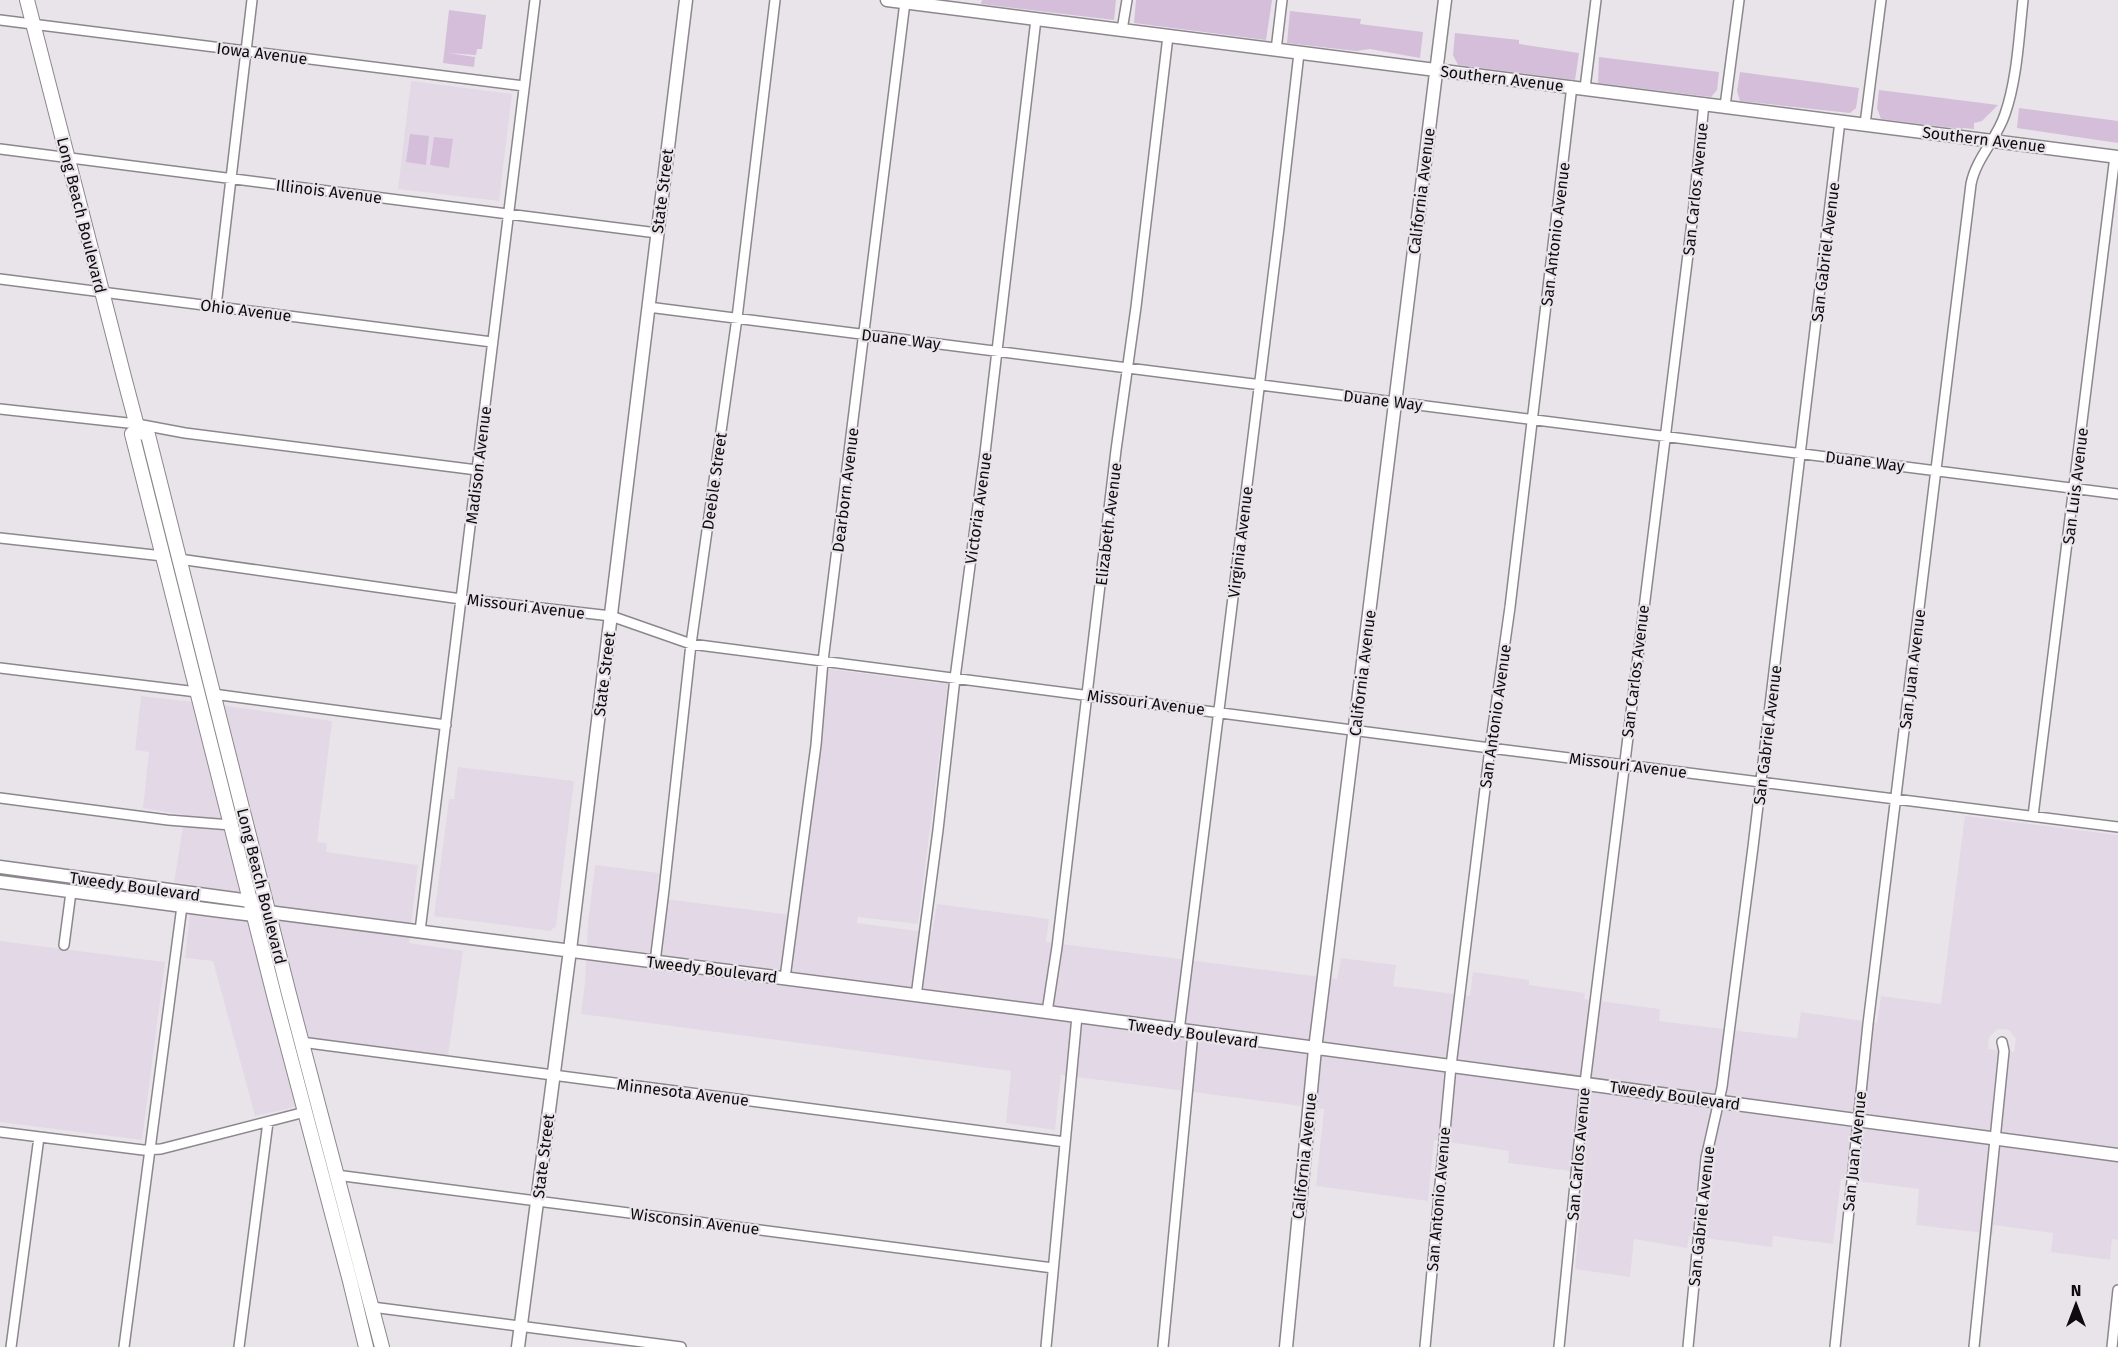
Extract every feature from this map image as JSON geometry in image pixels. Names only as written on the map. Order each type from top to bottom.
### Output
[{"type":"main road","name":"Long Beach Boulevard","points":[[27,0],[138,427],[148,435],[301,1042],[382,1347]]},
{"type":"main road","name":"State Street","points":[[518,1347],[570,950],[686,0]]},
{"type":"main road","name":"Southern Avenue","points":[[887,0],[970,6],[1035,19],[2117,157]]},
{"type":"main road","name":"California Avenue","points":[[1286,1347],[1315,1049],[1444,0]]},
{"type":"main road","name":"Long Beach Boulevard","points":[[138,427],[132,434],[366,1347]]},
{"type":"main road","name":"Tweedy Boulevard","points":[[0,867],[268,912],[1047,1012],[2118,1155]]},
{"type":"main road","name":"Tweedy Boulevard","points":[[0,882],[182,906],[252,908]]},
{"type":"main road","points":[[311,1133],[319,1138],[328,1170],[336,1174]]},
{"type":"street","points":[[216,306],[252,0]]},
{"type":"street","name":"Madison Avenue","points":[[420,931],[535,0]]},
{"type":"street","name":"Deeble Street","points":[[655,962],[692,644],[736,318],[775,0]]},
{"type":"street","points":[[1122,30],[1126,0]]},
{"type":"street","points":[[1276,50],[1282,0]]},
{"type":"street","name":"San Antonio Avenue","points":[[1425,1347],[1451,1066],[1490,748],[1579,87],[1596,0]]},
{"type":"street","name":"San Carlos Avenue","points":[[1725,106],[1739,0]]},
{"type":"street","points":[[1865,124],[1881,0]]},
{"type":"street","name":"San Juan Avenue","points":[[1835,1347],[1857,1120],[1971,184],[1975,169],[2006,114],[2023,0]]},
{"type":"street","name":"Dearborn Avenue","points":[[785,978],[816,745],[823,661],[905,2]]},
{"type":"street","name":"Victoria Avenue","points":[[916,996],[998,351],[1035,19]]},
{"type":"street","name":"Iowa Avenue","points":[[0,20],[524,86]]},
{"type":"street","name":"Elizabeth Avenue","points":[[1047,1012],[1058,939],[1168,36]]},
{"type":"street","name":"Virginia Avenue","points":[[1179,1031],[1299,53]]},
{"type":"street","name":"San Carlos Avenue","points":[[1559,1347],[1585,1083],[1704,103]]},
{"type":"street","name":"San Gabriel Avenue","points":[[1688,1347],[1706,1158],[1722,1087],[1840,121]]},
{"type":"street","name":"Illinois Avenue","points":[[0,149],[657,233]]},
{"type":"street","name":"San Luis Avenue","points":[[2033,816],[2117,157]]},
{"type":"street","name":"Ohio Avenue","points":[[0,279],[492,342]]},
{"type":"street","name":"Duane Way","points":[[648,307],[2118,494]]},
{"type":"street","points":[[0,409],[477,470]]},
{"type":"street","points":[[0,538],[163,556]]},
{"type":"street","name":"Missouri Avenue","points":[[179,560],[611,616],[692,644],[2118,827]]},
{"type":"street","points":[[0,668],[197,692]]},
{"type":"street","points":[[213,694],[446,725]]},
{"type":"street","points":[[0,798],[168,820],[231,825]]},
{"type":"street","points":[[64,945],[71,892]]},
{"type":"street","points":[[124,1347],[182,906]]},
{"type":"street","points":[[1046,1347],[1077,1016]]},
{"type":"street","points":[[1163,1347],[1193,1033]]},
{"type":"street","name":"Minnesota Avenue","points":[[301,1042],[1065,1142]]},
{"type":"street","points":[[1974,1347],[2004,1051],[2002,1042]]},
{"type":"street","points":[[0,1132],[150,1150],[305,1112]]},
{"type":"street","points":[[239,1347],[268,1122]]},
{"type":"street","points":[[11,1347],[39,1137]]},
{"type":"street","name":"Wisconsin Avenue","points":[[336,1174],[1053,1268]]},
{"type":"street","points":[[2112,1347],[2118,1290]]},
{"type":"street","points":[[372,1307],[681,1347]]},
{"type":"shaded area","points":[[982,0],[1116,0],[1114,20],[981,4]]},
{"type":"shaded area","points":[[1136,0],[1272,0],[1266,40],[1134,23]]},
{"type":"shaded area","points":[[449,10],[486,15],[482,49],[477,49],[476,55],[448,53],[475,57],[474,67],[443,63]]},
{"type":"shaded area","points":[[1290,11],[1361,19],[1360,24],[1423,32],[1420,58],[1370,49],[1356,51],[1287,43]]},
{"type":"shaded area","points":[[1455,33],[1519,40],[1519,44],[1579,53],[1575,80],[1458,65],[1453,55]]},
{"type":"shaded area","points":[[1599,57],[1719,72],[1717,90],[1711,97],[1598,83]]},
{"type":"shaded area","points":[[1740,72],[1859,88],[1856,108],[1850,113],[1740,101],[1737,91]]},
{"type":"shaded area","points":[[411,81],[512,94],[499,201],[398,189]]},
{"type":"shaded area","points":[[1879,90],[1998,105],[1982,121],[1974,123],[1974,129],[1881,119],[1877,108]]},
{"type":"shaded area","points":[[2019,108],[2118,121],[2118,143],[2017,128]]},
{"type":"shaded area","points":[[410,134],[429,136],[426,165],[406,162]]},
{"type":"shaded area","points":[[434,137],[453,139],[449,168],[430,165]]},
{"type":"shaded area","points":[[828,669],[948,684],[918,924],[858,917],[857,923],[932,933],[937,904],[1049,919],[1046,942],[1337,979],[1341,958],[1396,965],[1393,986],[1470,996],[1473,972],[1529,980],[1529,985],[1585,993],[1584,999],[1660,1009],[1659,1021],[1797,1038],[1801,1012],[1877,1023],[1881,996],[1941,1004],[1965,816],[2118,835],[2118,1240],[2112,1239],[2110,1260],[2051,1252],[2053,1233],[1994,1225],[1993,1234],[1916,1225],[1919,1189],[1841,1179],[1833,1244],[1773,1236],[1772,1247],[1689,1236],[1687,1248],[1634,1239],[1630,1277],[1575,1269],[1584,1173],[1508,1163],[1509,1151],[1434,1140],[1428,1201],[1316,1186],[1324,1109],[1061,1075],[1055,1130],[1006,1123],[1011,1071],[581,1014],[595,865],[659,873],[657,898],[799,916]],"holes":[[[1998,1029],[2009,1030],[2016,1039],[2014,1052],[1988,1049],[1989,1037]]]},
{"type":"shaded area","points":[[141,696],[332,721],[317,842],[327,843],[326,852],[418,865],[409,943],[463,951],[448,1056],[279,1033],[299,1106],[255,1116],[213,961],[185,958],[193,885],[174,882],[185,815],[143,808],[149,752],[135,750]]},
{"type":"shaded area","points":[[458,767],[574,781],[556,926],[550,931],[434,916],[449,799],[454,799]]},
{"type":"shaded area","points":[[0,941],[165,962],[142,1140],[0,1122]]}]
